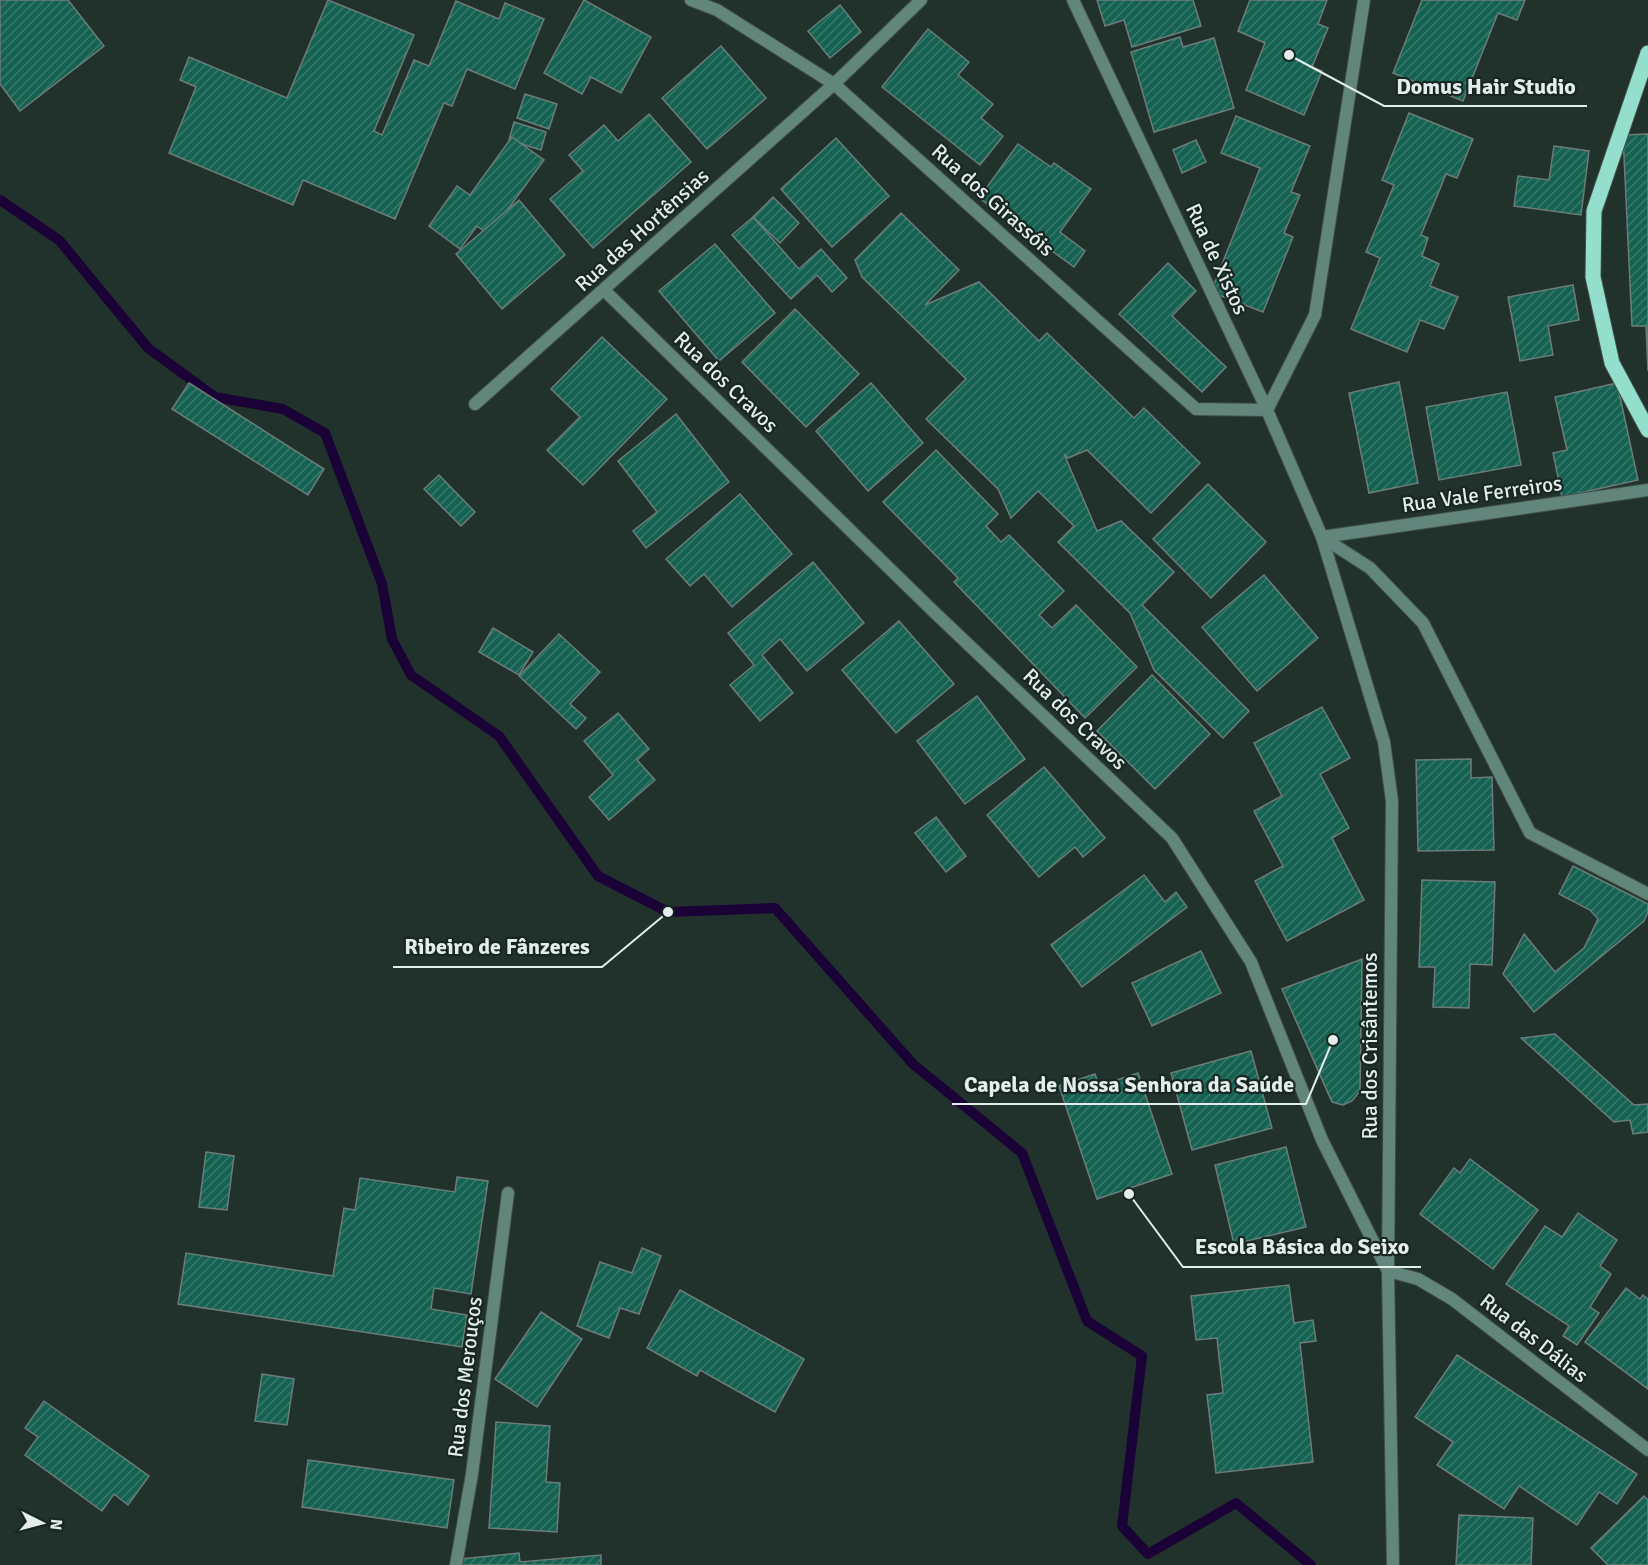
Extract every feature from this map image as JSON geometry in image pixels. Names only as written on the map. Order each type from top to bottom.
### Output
[{"type":"main road","points":[[1648,53],[1594,211],[1593,277],[1612,363],[1648,430]]},
{"type":"street","name":"Rua dos Girassóis","points":[[691,0],[717,10],[834,84],[1196,409],[1267,410]]},
{"type":"street","name":"Rua das Hortênsias","points":[[475,404],[834,84],[921,0]]},
{"type":"street","name":"Rua de Xistos","points":[[1073,0],[1267,410],[1322,537]]},
{"type":"street","points":[[1267,410],[1315,315],[1364,0]]},
{"type":"street","name":"Rua dos Cravos","points":[[604,290],[940,618],[1172,838],[1251,962],[1322,1140],[1388,1271]]},
{"type":"street","name":"Rua Vale Ferreiros","points":[[1322,537],[1648,490]]},
{"type":"street","points":[[1322,537],[1370,568],[1423,623],[1530,833],[1648,894]]},
{"type":"street","name":"Rua dos Crisântemos","points":[[1322,537],[1384,742],[1392,801],[1388,1271],[1393,1565]]},
{"type":"street","name":"Rua dos Merouços","points":[[456,1565],[472,1474],[508,1193]]},
{"type":"street","name":"Rua das Dálias","points":[[1388,1271],[1418,1279],[1452,1299],[1648,1450]]},
{"type":"building","points":[[0,0],[68,0],[104,46],[20,111],[0,84]]},
{"type":"building","points":[[328,0],[414,35],[374,131],[382,135],[414,60],[429,66],[456,1],[499,19],[505,3],[544,19],[515,89],[467,69],[452,106],[444,103],[395,219],[303,180],[293,205],[169,153],[196,87],[180,80],[189,57],[287,98]]},
{"type":"building","points":[[584,0],[651,37],[621,93],[591,77],[582,94],[544,73]]},
{"type":"building","points":[[1097,0],[1193,0],[1201,26],[1132,47],[1124,20],[1105,26]]},
{"type":"building","points":[[1250,0],[1327,0],[1318,24],[1328,28],[1312,67],[1322,71],[1304,115],[1246,90],[1265,43],[1238,31]]},
{"type":"building","points":[[1422,0],[1525,0],[1517,20],[1498,13],[1463,101],[1393,73]]},
{"type":"building","points":[[840,5],[861,32],[830,58],[808,31]]},
{"type":"building","points":[[928,29],[969,62],[958,75],[993,104],[981,118],[1003,136],[980,165],[882,87]]},
{"type":"building","points":[[1180,37],[1183,47],[1214,38],[1234,108],[1154,132],[1131,52]]},
{"type":"building","points":[[721,46],[766,98],[707,149],[662,98]]},
{"type":"building","points":[[525,94],[557,104],[549,129],[517,118]]},
{"type":"building","points":[[1409,113],[1473,139],[1457,178],[1446,174],[1421,235],[1428,238],[1422,256],[1439,264],[1430,286],[1458,297],[1444,329],[1420,320],[1407,352],[1351,329],[1380,258],[1366,252],[1394,185],[1382,180]]},
{"type":"building","points":[[649,114],[691,162],[593,248],[550,199],[583,171],[569,155],[604,125],[618,141]]},
{"type":"building","points":[[1236,116],[1310,146],[1291,192],[1300,195],[1284,233],[1293,237],[1263,312],[1211,292],[1260,168],[1221,153]]},
{"type":"building","points":[[514,122],[546,132],[541,150],[509,140]]},
{"type":"building","points":[[1648,134],[1648,371],[1646,326],[1632,326],[1623,135]]},
{"type":"building","points":[[512,137],[544,160],[489,235],[477,226],[460,249],[429,226],[457,186],[470,195]]},
{"type":"building","points":[[836,138],[889,196],[832,247],[781,189]]},
{"type":"building","points":[[1196,140],[1206,162],[1182,173],[1173,150]]},
{"type":"building","points":[[1018,144],[1051,167],[1054,163],[1091,189],[1060,232],[1085,251],[1074,267],[979,198]]},
{"type":"building","points":[[1554,146],[1589,151],[1581,215],[1514,206],[1518,176],[1549,180]]},
{"type":"building","points":[[773,197],[799,223],[780,243],[753,217]]},
{"type":"building","points":[[519,200],[565,255],[502,309],[456,254]]},
{"type":"building","points":[[901,213],[959,270],[925,305],[979,282],[1039,341],[1047,333],[1134,418],[1144,408],[1200,463],[1151,513],[1087,450],[1068,458],[1064,454],[1097,531],[1121,521],[1174,572],[1142,605],[1249,711],[1223,738],[1154,670],[1130,613],[1058,542],[1074,526],[1038,491],[1011,518],[998,489],[926,419],[966,379],[862,277],[855,260]]},
{"type":"building","points":[[753,217],[799,269],[821,249],[847,278],[832,292],[817,275],[791,299],[732,235]]},
{"type":"building","points":[[715,244],[775,313],[719,361],[659,291]]},
{"type":"building","points":[[1168,263],[1196,291],[1172,316],[1226,367],[1202,392],[1119,314]]},
{"type":"building","points":[[1573,285],[1579,320],[1548,326],[1553,355],[1520,361],[1508,297]]},
{"type":"building","points":[[795,309],[859,374],[806,427],[742,362]]},
{"type":"building","points":[[602,337],[667,399],[583,485],[547,450],[580,417],[551,389]]},
{"type":"building","points":[[1399,382],[1418,483],[1369,493],[1349,393]]},
{"type":"building","points":[[189,383],[324,469],[308,495],[172,409]]},
{"type":"building","points":[[871,383],[923,443],[868,491],[816,431]]},
{"type":"building","points":[[1617,383],[1638,480],[1562,497],[1553,453],[1567,450],[1555,397]]},
{"type":"building","points":[[1507,392],[1521,465],[1439,480],[1426,407]]},
{"type":"building","points":[[676,414],[729,482],[646,548],[633,531],[657,512],[618,461]]},
{"type":"building","points":[[936,450],[998,514],[986,526],[1001,542],[1009,535],[1064,591],[1039,615],[1052,628],[1076,605],[1137,667],[1085,718],[954,582],[958,578],[883,502]]},
{"type":"building","points":[[439,475],[475,512],[461,526],[424,489]]},
{"type":"building","points":[[1208,484],[1266,542],[1211,598],[1153,539]]},
{"type":"building","points":[[740,494],[792,554],[732,607],[704,574],[690,586],[666,559]]},
{"type":"building","points":[[813,562],[864,623],[807,671],[780,639],[762,655],[793,693],[760,721],[730,685],[754,665],[728,633]]},
{"type":"building","points":[[1264,575],[1318,638],[1257,691],[1202,627]]},
{"type":"building","points":[[899,621],[954,684],[896,733],[842,670]]},
{"type":"building","points":[[493,628],[533,652],[519,675],[479,652]]},
{"type":"building","points":[[559,634],[600,672],[570,704],[586,718],[576,729],[519,676]]},
{"type":"building","points":[[1152,675],[1210,734],[1155,789],[1097,731]]},
{"type":"building","points":[[977,696],[1025,759],[965,804],[917,741]]},
{"type":"building","points":[[1322,707],[1350,758],[1320,774],[1349,828],[1332,838],[1364,900],[1287,941],[1255,881],[1283,866],[1254,811],[1282,796],[1254,743]]},
{"type":"building","points":[[618,713],[649,749],[637,760],[655,780],[609,820],[589,797],[613,775],[584,741]]},
{"type":"building","points":[[1471,759],[1471,778],[1492,777],[1494,850],[1418,851],[1416,760]]},
{"type":"building","points":[[1044,767],[1105,838],[1083,857],[1075,847],[1039,877],[987,815]]},
{"type":"building","points":[[936,817],[966,856],[946,872],[915,833]]},
{"type":"building","points":[[1573,866],[1648,904],[1648,912],[1644,921],[1534,1012],[1503,974],[1524,934],[1555,972],[1584,948],[1598,919],[1590,910],[1559,894]]},
{"type":"building","points":[[1144,875],[1165,902],[1176,892],[1187,907],[1082,987],[1051,945]]},
{"type":"building","points":[[1422,880],[1495,882],[1492,965],[1470,964],[1469,1008],[1433,1007],[1435,967],[1419,967]]},
{"type":"building","points":[[1201,951],[1221,993],[1152,1026],[1132,983]]},
{"type":"building","points":[[1362,959],[1360,1091],[1352,1101],[1343,1105],[1332,1102],[1282,989]]},
{"type":"building","points":[[1555,1034],[1634,1105],[1648,1104],[1648,1132],[1633,1134],[1630,1120],[1614,1122],[1521,1038]]},
{"type":"building","points":[[1251,1051],[1272,1128],[1192,1150],[1171,1073]]},
{"type":"building","points":[[1138,1073],[1172,1174],[1097,1199],[1059,1086],[1095,1074],[1099,1086]]},
{"type":"building","points":[[1286,1147],[1306,1227],[1234,1244],[1215,1165]]},
{"type":"building","points":[[206,1152],[234,1156],[227,1210],[199,1207]]},
{"type":"building","points":[[1470,1159],[1538,1210],[1493,1269],[1420,1214],[1454,1168],[1460,1173]]},
{"type":"building","points":[[457,1177],[488,1181],[471,1294],[434,1288],[431,1309],[467,1315],[462,1347],[178,1304],[186,1253],[333,1276],[344,1208],[355,1210],[360,1178],[455,1192]]},
{"type":"building","points":[[1578,1213],[1617,1240],[1600,1266],[1611,1274],[1590,1307],[1599,1313],[1577,1345],[1563,1336],[1569,1326],[1506,1284],[1545,1226],[1562,1237]]},
{"type":"building","points":[[642,1248],[661,1256],[639,1314],[620,1308],[609,1338],[577,1326],[600,1262],[632,1273]]},
{"type":"building","points":[[1289,1285],[1294,1323],[1313,1320],[1316,1341],[1300,1343],[1313,1462],[1216,1473],[1207,1395],[1223,1393],[1217,1338],[1196,1340],[1191,1296]]},
{"type":"building","points":[[1626,1288],[1640,1299],[1643,1295],[1648,1299],[1648,1389],[1585,1342]]},
{"type":"building","points":[[680,1290],[804,1359],[775,1412],[700,1370],[697,1376],[647,1348]]},
{"type":"building","points":[[541,1312],[582,1339],[537,1407],[495,1379]]},
{"type":"building","points":[[1457,1355],[1637,1474],[1617,1504],[1599,1492],[1577,1525],[1519,1486],[1504,1509],[1437,1465],[1453,1442],[1415,1417]]},
{"type":"building","points":[[262,1374],[294,1379],[287,1425],[255,1421]]},
{"type":"building","points":[[44,1401],[149,1476],[128,1505],[114,1494],[102,1511],[25,1455],[38,1437],[25,1428]]},
{"type":"building","points":[[496,1422],[550,1426],[546,1482],[560,1483],[557,1532],[489,1528]]},
{"type":"building","points":[[308,1460],[454,1480],[447,1528],[302,1507]]},
{"type":"building","points":[[1644,1496],[1648,1500],[1648,1565],[1608,1565],[1591,1548]]},
{"type":"building","points":[[1459,1515],[1533,1518],[1531,1565],[1456,1565]]},
{"type":"building","points":[[519,1553],[520,1562],[601,1555],[601,1565],[462,1565],[461,1559]]},
{"type":"waterway","points":[[0,200],[59,240],[148,348],[215,397],[283,409],[325,433],[382,584],[392,639],[411,675],[499,736],[598,876],[668,912],[775,908],[913,1064],[1022,1153],[1087,1321],[1142,1356],[1122,1526],[1148,1554],[1236,1503],[1311,1565]]},
{"type":"place","name":"Domus Hair Studio","points":[[1289,55]]},
{"type":"place","name":"Ribeiro de Fânzeres","points":[[668,912]]},
{"type":"place","name":"Capela de Nossa Senhora da Saúde","points":[[1333,1040]]},
{"type":"place","name":"Escola Básica do Seixo","points":[[1129,1194]]}]
